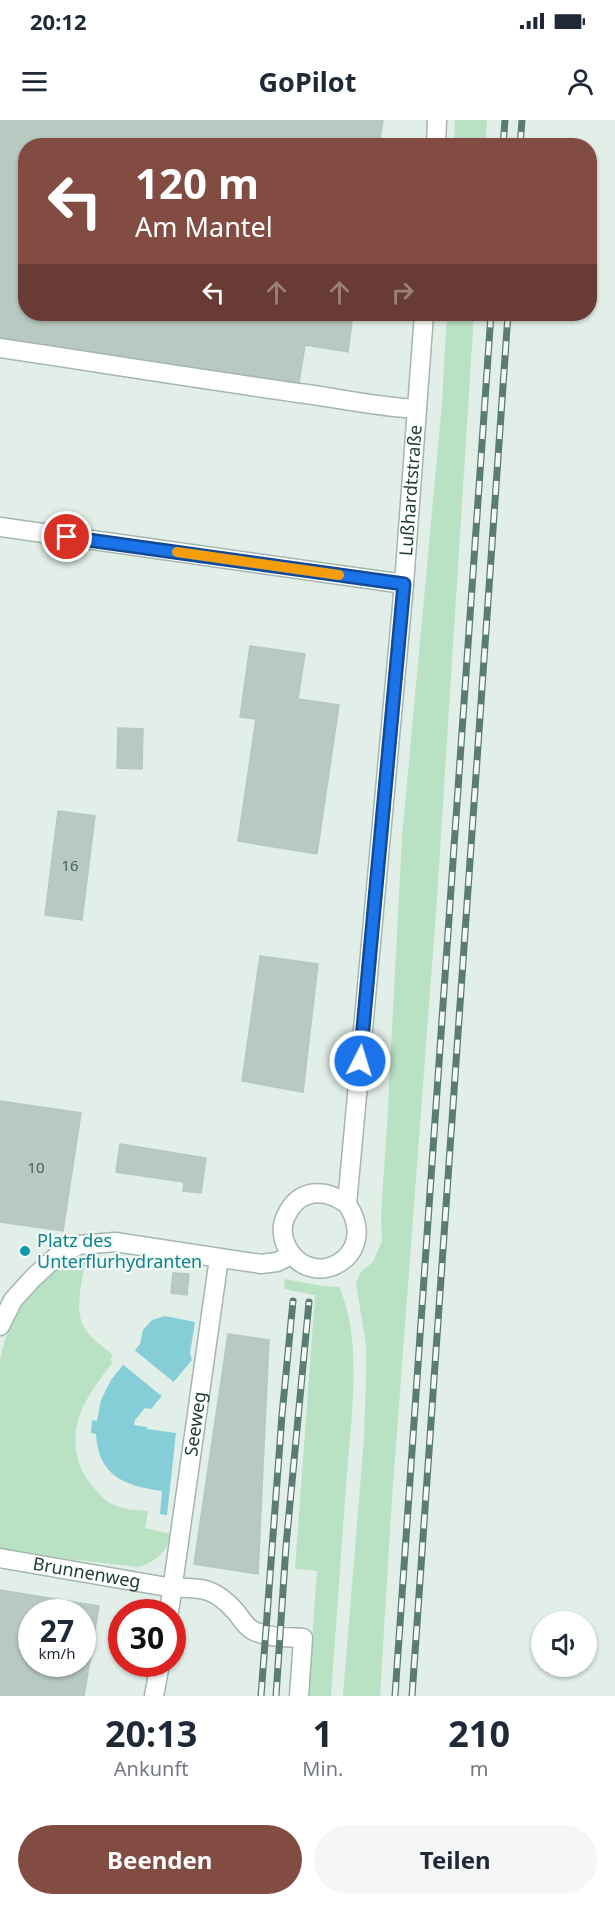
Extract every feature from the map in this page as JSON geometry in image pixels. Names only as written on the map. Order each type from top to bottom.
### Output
[{"type":"street","points":[[437,138],[438,120]]},
{"type":"street","name":"Lußhardtstraße","points":[[291,1255],[299,1262],[318,1268],[329,1267],[348,1256],[358,1236],[354,1214],[347,1204],[404,584],[423,321]]},
{"type":"street","points":[[0,348],[219,382],[349,399],[392,408],[417,409]]},
{"type":"street","points":[[0,527],[404,584]]},
{"type":"street","points":[[0,1326],[13,1300],[33,1278],[56,1257],[79,1245],[115,1242],[261,1264],[277,1262],[291,1255],[282,1231],[284,1219],[290,1207],[300,1198],[312,1193],[324,1193],[337,1197],[347,1204]]},
{"type":"street","name":"Seeweg","points":[[171,1599],[219,1258]]},
{"type":"street","name":"Brunnenweg","points":[[0,1558],[212,1592],[224,1598],[250,1629],[265,1634],[303,1638],[299,1696]]},
{"type":"street","points":[[154,1696],[158,1677]]},
{"type":"green space","points":[[455,120],[487,120],[486,138],[454,138]]},
{"type":"green space","points":[[447,321],[474,321],[437,898],[392,1498],[380,1696],[343,1696],[364,1438],[366,1378],[366,1345],[356,1283],[361,1272],[373,1262],[382,1241],[381,1216],[402,837],[442,403]]},
{"type":"green space","points":[[86,1258],[79,1304],[81,1322],[91,1336],[113,1355],[110,1360],[113,1362],[81,1410],[75,1436],[77,1455],[83,1473],[105,1500],[121,1507],[148,1511],[145,1528],[171,1534],[167,1546],[160,1555],[138,1567],[0,1551],[0,1361],[4,1345],[18,1311],[40,1282],[69,1263]]},
{"type":"green space","points":[[285,1279],[339,1287],[347,1309],[351,1333],[352,1411],[331,1696],[308,1696],[317,1571],[295,1569],[315,1295],[284,1289]]},
{"type":"water","points":[[165,1316],[195,1322],[190,1353],[192,1360],[151,1409],[145,1408],[135,1420],[134,1425],[176,1433],[167,1515],[160,1514],[162,1491],[136,1486],[116,1476],[102,1460],[96,1434],[91,1433],[92,1420],[97,1421],[101,1400],[111,1380],[140,1344],[143,1330],[152,1320]]},
{"type":"pier","points":[[132,1348],[175,1383],[164,1398],[121,1363]]},
{"type":"building","points":[[0,120],[383,120],[380,138],[18,138],[18,321],[352,321],[348,352],[305,345],[298,389],[0,344]]},
{"type":"building","points":[[250,646],[305,654],[298,699],[339,705],[317,854],[238,841],[256,719],[240,717]]},
{"type":"building","points":[[118,728],[143,729],[142,769],[117,768]]},
{"type":"building","points":[[58,811],[95,816],[82,920],[45,915]]},
{"type":"building","points":[[260,956],[318,964],[303,1092],[242,1081]]},
{"type":"building","points":[[0,1101],[81,1113],[63,1231],[0,1222]]},
{"type":"building","points":[[120,1144],[206,1158],[201,1193],[183,1191],[184,1182],[116,1172]]},
{"type":"building","points":[[173,1273],[189,1274],[187,1295],[171,1293]]},
{"type":"building","points":[[228,1334],[269,1340],[258,1574],[194,1564]]},
{"type":"building","points":[[0,1590],[56,1599],[18,1599],[18,1677],[87,1677],[84,1696],[0,1696]]},
{"type":"building","points":[[96,1606],[99,1606],[96,1624]]},
{"type":"railway","points":[[504,138],[505,120]]},
{"type":"railway","points":[[521,138],[522,120]]},
{"type":"railway","points":[[395,1696],[491,321]]},
{"type":"railway","points":[[412,1696],[508,321]]},
{"type":"railway","points":[[261,1696],[293,1301]]},
{"type":"railway","points":[[276,1696],[286,1546],[309,1302]]},
{"type":"slow traffic","points":[[177,552],[339,575]]},
{"type":"place","name":"Platz des Unterflurhydranten","points":[[25,1251]]},
{"type":"route","points":[[67,537],[404,584],[360,1061]]}]
